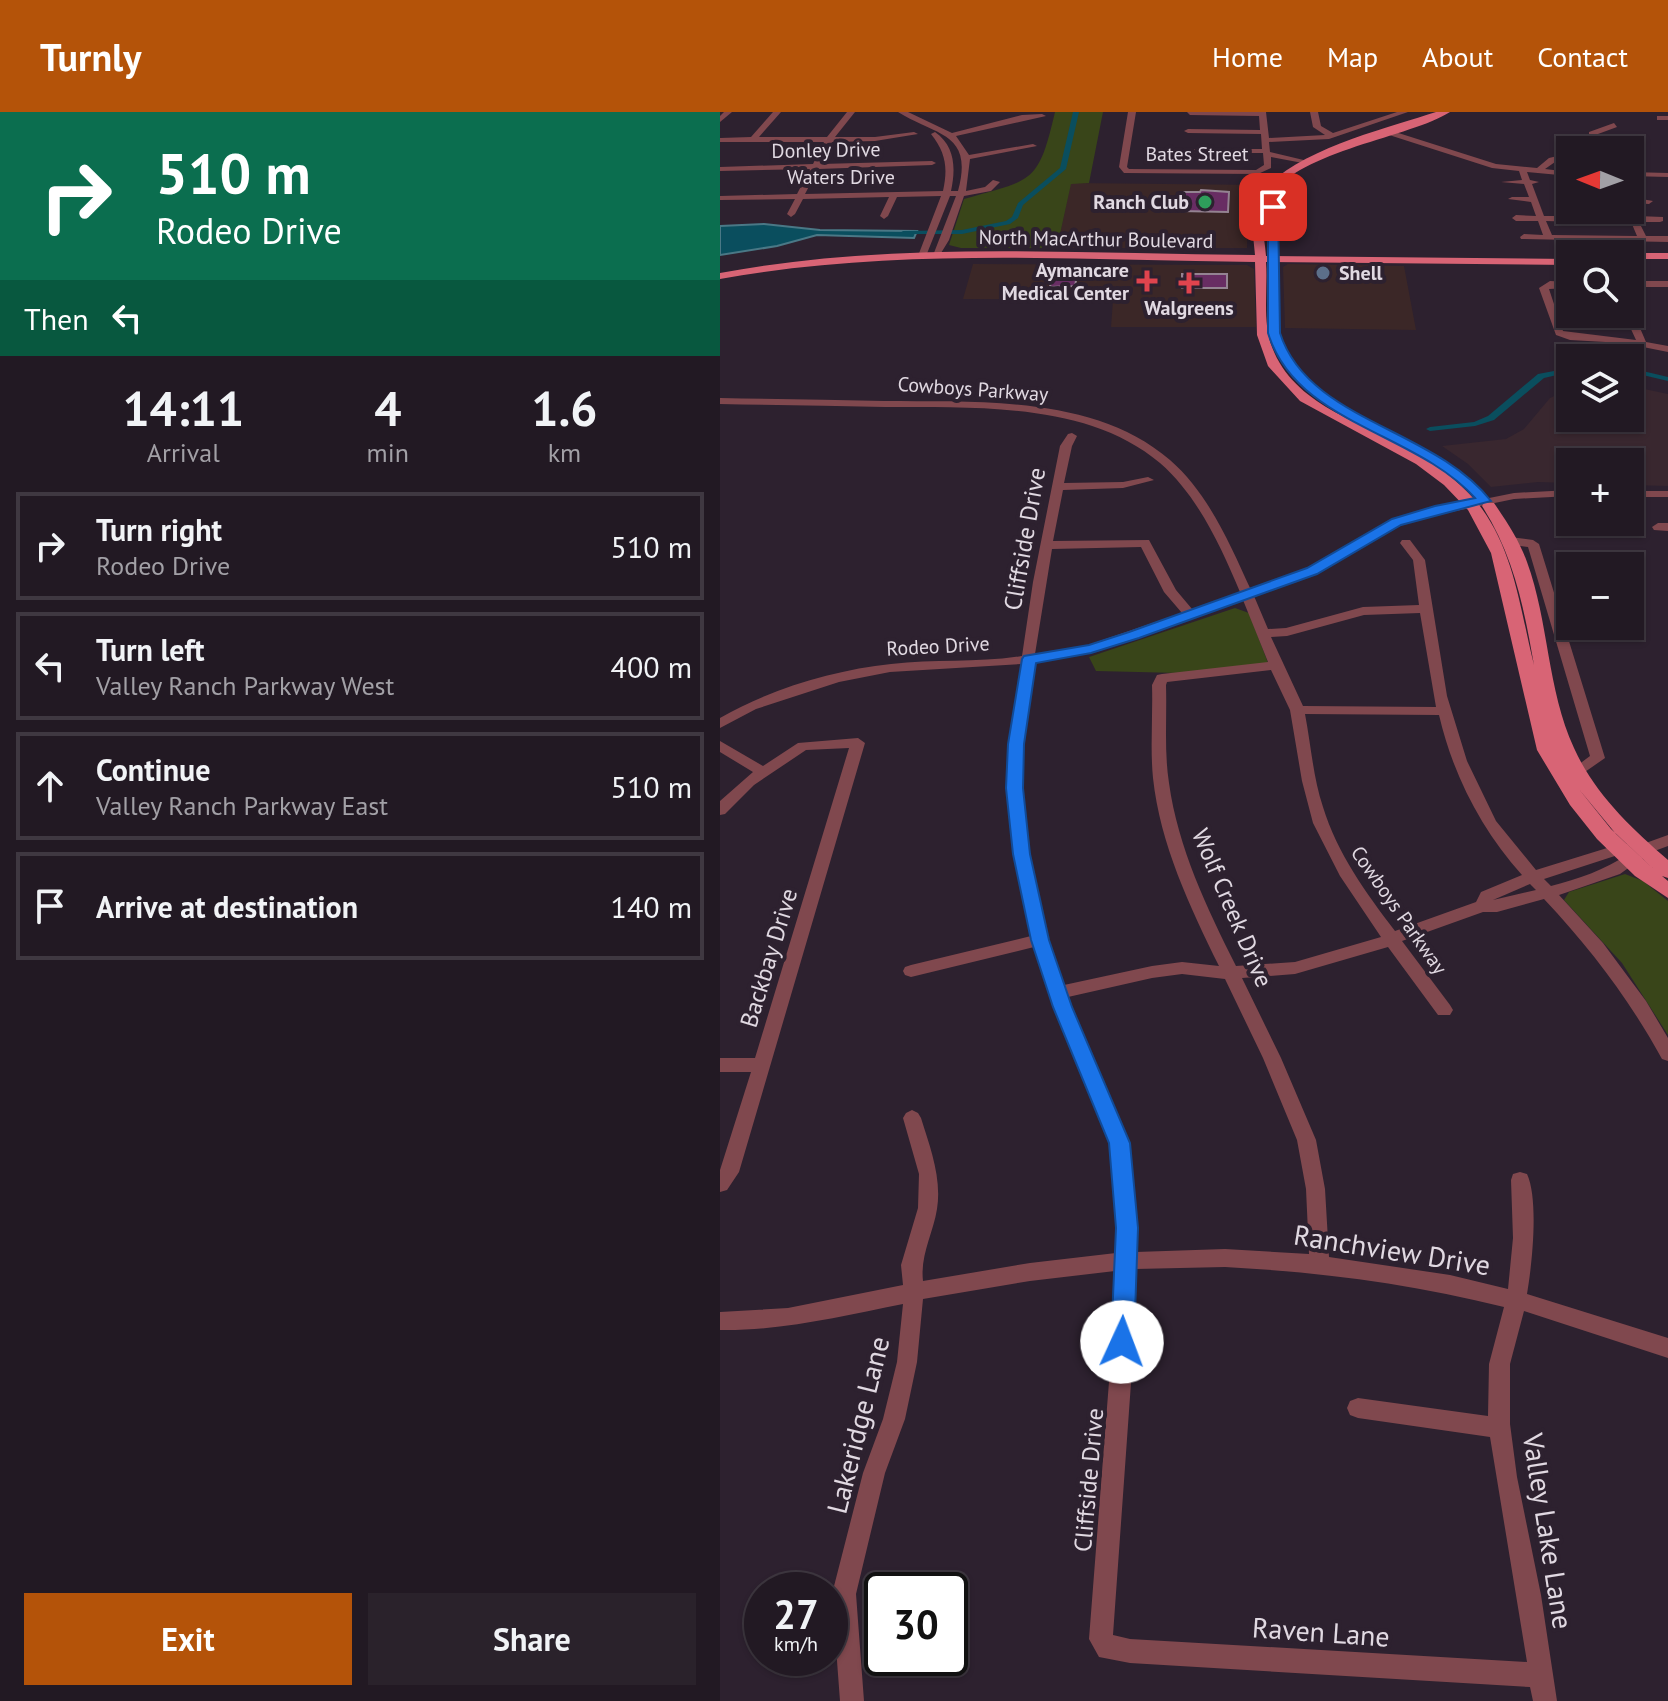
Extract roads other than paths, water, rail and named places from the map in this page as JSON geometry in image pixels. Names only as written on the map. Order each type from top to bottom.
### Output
[{"type":"main road","points":[[1445,112],[1312,163],[1272,185],[1260,206],[1270,252],[1266,349],[1327,413],[1413,450],[1478,502],[1510,541],[1520,562],[1520,605]]},
{"type":"main road","points":[[1393,133],[1457,113]]},
{"type":"main road","points":[[1271,224],[1273,207],[1287,184],[1312,163]]},
{"type":"main road","points":[[1260,206],[1273,207]]},
{"type":"main road","name":"North MacArthur Boulevard","points":[[720,276],[926,243]]},
{"type":"main road","name":"North MacArthur Boulevard","points":[[720,269],[816,252],[926,243],[938,253],[1556,255]]},
{"type":"main road","name":"North MacArthur Boulevard","points":[[1270,252],[1556,262]]},
{"type":"main road","points":[[1644,256],[1668,256]]},
{"type":"main road","points":[[1644,263],[1668,263]]},
{"type":"main road","points":[[1478,502],[1520,605],[1546,720],[1546,750],[1577,801],[1668,891]]},
{"type":"main road","points":[[1546,720],[1632,854],[1668,871]]},
{"type":"street","points":[[720,120],[728,112]]},
{"type":"street","points":[[753,140],[777,112]]},
{"type":"street","points":[[791,214],[829,140],[851,112]]},
{"type":"street","points":[[902,112],[951,135],[969,157],[969,175],[938,253]]},
{"type":"street","name":"Bates Street","points":[[1132,112],[1123,167],[1127,171],[1265,170],[1268,166],[1266,153]]},
{"type":"street","points":[[1314,112],[1317,127],[1333,136]]},
{"type":"street","points":[[1188,131],[1333,136],[1404,112]]},
{"type":"street","points":[[1187,171],[1190,113],[1262,113],[1266,153]]},
{"type":"street","points":[[916,117],[928,115]]},
{"type":"street","points":[[951,135],[1022,117],[1042,116]]},
{"type":"street","points":[[916,117],[942,141],[951,157],[952,174],[926,243]]},
{"type":"street","points":[[1611,126],[1627,138],[1620,144],[1595,148],[1602,137],[1592,134],[1611,126]]},
{"type":"street","points":[[1393,133],[1481,162],[1523,171],[1544,168],[1556,159]]},
{"type":"street","points":[[720,140],[875,139],[914,134]]},
{"type":"street","points":[[969,157],[1033,146]]},
{"type":"street","points":[[1187,151],[1266,153],[1312,163]]},
{"type":"street","points":[[1529,158],[1544,168],[1556,171]]},
{"type":"street","name":"Donley Drive","points":[[720,169],[932,163]]},
{"type":"street","points":[[1523,171],[1548,237]]},
{"type":"street","points":[[1644,174],[1668,175]]},
{"type":"street","name":"Waters Drive","points":[[720,198],[962,193],[988,189],[996,182]]},
{"type":"street","points":[[1505,182],[1556,183]]},
{"type":"street","points":[[884,216],[894,195]]},
{"type":"street","points":[[1512,199],[1534,200]]},
{"type":"street","points":[[1644,201],[1649,201]]},
{"type":"street","points":[[1644,217],[1660,219]]},
{"type":"street","points":[[1516,218],[1556,218]]},
{"type":"street","points":[[1636,224],[1642,238]]},
{"type":"street","points":[[1524,237],[1668,239]]},
{"type":"street","points":[[1556,284],[1544,288],[1556,323]]},
{"type":"street","points":[[1644,284],[1668,284]]},
{"type":"street","points":[[1558,328],[1559,332],[1570,337],[1642,343],[1668,349]]},
{"type":"street","points":[[1635,328],[1642,343]]},
{"type":"street","name":"Cowboys Parkway","points":[[720,401],[991,406],[1040,411],[1101,426],[1149,450],[1172,469],[1189,489],[1248,594],[1276,665],[1291,691],[1297,710],[1310,794],[1338,861],[1444,1010]]},
{"type":"street","name":"Cliffside Drive","points":[[1072,436],[1066,446],[1047,545],[1016,744],[1014,788],[1021,854],[1040,940],[1119,1143],[1127,1228],[1126,1262],[1116,1455],[1101,1639]]},
{"type":"street","points":[[1059,487],[1123,485],[1148,480]]},
{"type":"street","name":"Rodeo Drive","points":[[720,724],[751,706],[836,678],[890,668],[1029,659],[1091,649],[1312,571],[1396,522],[1478,502],[1556,493]]},
{"type":"street","points":[[1644,494],[1668,494]]},
{"type":"street","points":[[1510,541],[1533,544],[1598,758],[1577,771]]},
{"type":"street","points":[[1047,545],[1145,543],[1170,592],[1190,614]]},
{"type":"street","points":[[1406,543],[1419,560],[1443,711],[1469,784],[1490,824],[1532,877],[1623,977],[1668,1054]]},
{"type":"street","points":[[1264,633],[1287,632],[1363,611],[1426,609]]},
{"type":"street","name":"Wolf Creek Drive","points":[[1276,665],[1162,678],[1159,685],[1163,795],[1179,852],[1230,973],[1276,1063],[1308,1146],[1317,1209],[1319,1261]]},
{"type":"street","points":[[1297,710],[1443,711]]},
{"type":"street","name":"Backbay Drive","points":[[720,1184],[730,1172],[858,743],[803,746],[765,773]]},
{"type":"street","points":[[720,746],[765,773],[749,782],[720,810]]},
{"type":"street","points":[[1059,993],[1182,968],[1230,973],[1295,968],[1329,961],[1482,906],[1497,906],[1545,892],[1668,840]]},
{"type":"street","points":[[1482,906],[1487,896],[1532,877],[1632,854]]},
{"type":"street","points":[[911,971],[1040,940]]},
{"type":"street","points":[[720,1065],[762,1065]]},
{"type":"street","name":"Lakeridge Lane","points":[[852,1701],[844,1594],[874,1473],[907,1362],[914,1292],[911,1265],[928,1208],[928,1174],[912,1118]]},
{"type":"street","name":"Valley Lake Lane","points":[[1520,1180],[1524,1215],[1517,1298],[1505,1333],[1498,1373],[1503,1467],[1527,1583],[1545,1701]]},
{"type":"street","name":"Ranchview Drive","points":[[720,1321],[741,1322],[808,1314],[914,1292],[1074,1266],[1167,1258],[1319,1261],[1517,1298],[1668,1348]]},
{"type":"street","points":[[1358,1408],[1501,1428]]},
{"type":"street","name":"Raven Lane","points":[[1101,1639],[1108,1648],[1130,1651],[1541,1675]]},
{"type":"water","points":[[764,224],[820,230],[917,231],[914,238],[817,235],[777,246],[720,255],[720,226]]},
{"type":"waterway","points":[[903,233],[962,232],[1008,223],[1015,218],[1020,204],[1063,169],[1076,112]]},
{"type":"waterway","points":[[1430,429],[1475,424],[1491,418],[1541,376],[1556,373]]},
{"type":"waterway","points":[[1644,373],[1668,379]]},
{"type":"place","name":"Ranch Club","points":[[1205,202]]},
{"type":"place","name":"Shell","points":[[1323,273]]},
{"type":"place","name":"Aymancare Medical Center","points":[[1147,281]]},
{"type":"place","name":"Walgreens","points":[[1189,283]]}]
